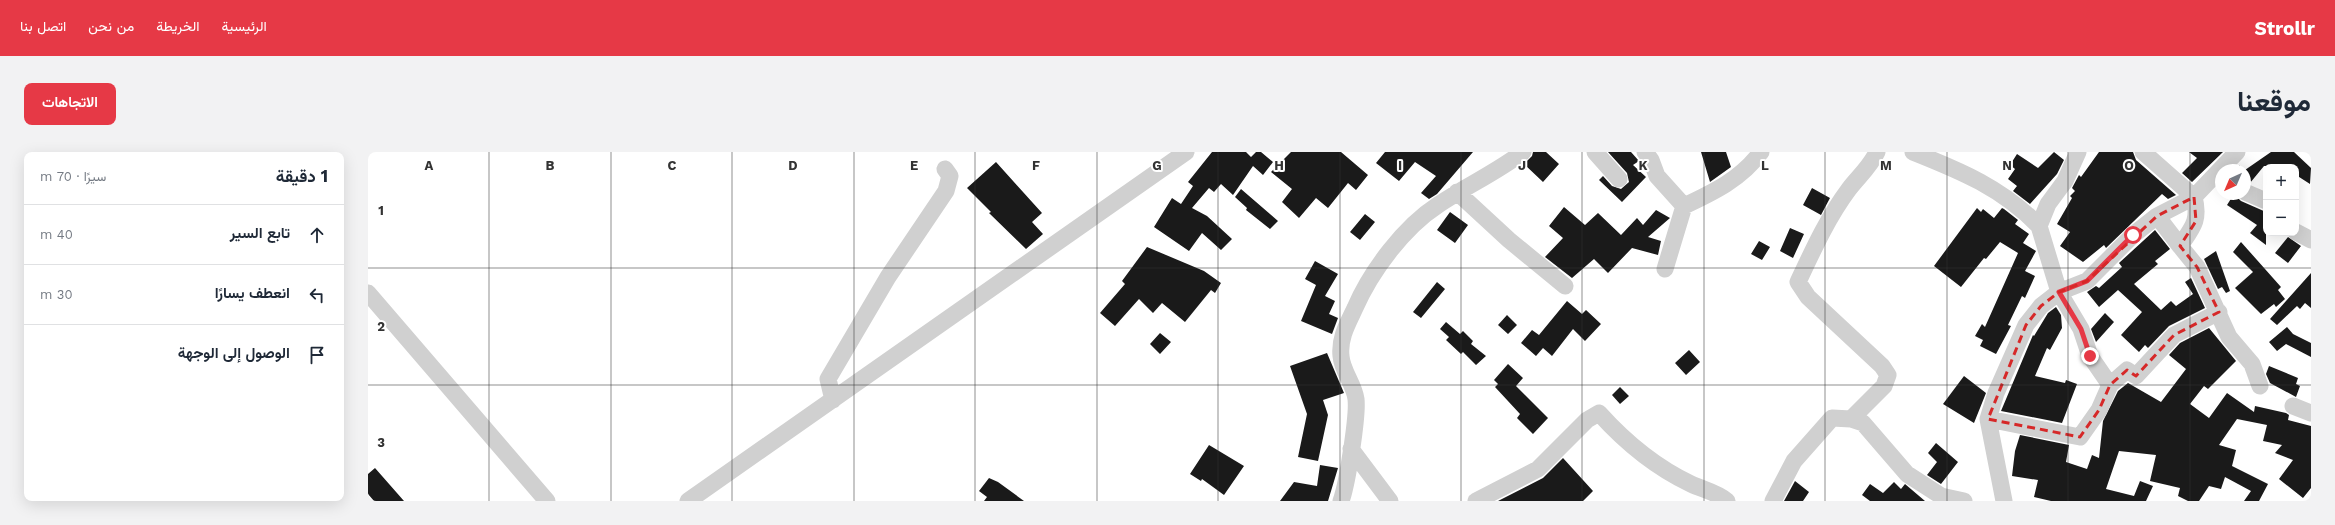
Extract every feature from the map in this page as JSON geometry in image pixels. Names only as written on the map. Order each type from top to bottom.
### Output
[{"type":"street","points":[[688,501],[1186,152]]},
{"type":"street","points":[[1341,501],[1351,449],[1356,400],[1354,389],[1342,362],[1340,349],[1347,324],[1375,270],[1431,210],[1457,192],[1523,152]]},
{"type":"street","points":[[1595,152],[1618,179]]},
{"type":"street","points":[[1645,152],[1651,160],[1657,176],[1684,206]]},
{"type":"street","points":[[1665,269],[1684,206],[1721,189],[1742,174],[1761,152]]},
{"type":"street","points":[[1851,419],[1884,386],[1888,375],[1882,366],[1808,297],[1798,282],[1826,226],[1849,189],[1870,166],[1877,152]]},
{"type":"street","points":[[1913,152],[1980,180],[2022,208],[2039,226],[2059,292],[2081,329],[2090,356],[2110,385]]},
{"type":"street","points":[[2039,226],[2048,204],[2065,181],[2078,152]]},
{"type":"street","points":[[2143,152],[2194,197],[2197,208],[2196,221],[2180,246]]},
{"type":"street","points":[[2228,164],[2238,152]]},
{"type":"street","points":[[833,400],[828,379],[888,277],[946,191],[950,176],[945,169]]},
{"type":"street","points":[[2004,501],[1988,420],[1996,393],[2026,325],[2041,306],[2059,292],[2087,281],[2133,235],[2157,216],[2194,197],[2215,179]]},
{"type":"street","points":[[1457,192],[1509,240],[1564,286]]},
{"type":"street","points":[[2251,195],[2264,200]]},
{"type":"street","points":[[2157,216],[2197,267],[2219,312],[2229,337],[2252,364],[2260,386]]},
{"type":"street","points":[[2299,234],[2311,240]]},
{"type":"street","points":[[368,293],[548,501]]},
{"type":"street","points":[[1988,420],[2080,437],[2099,410],[2110,385],[2127,370],[2136,376],[2174,335],[2219,312]]},
{"type":"street","points":[[2293,406],[2311,413]]},
{"type":"street","points":[[1476,501],[1538,469],[1587,420],[1599,413],[1623,438],[1645,457],[1691,484],[1718,493],[1727,501]]},
{"type":"street","points":[[1774,501],[1794,461],[1832,418],[1851,419],[1863,423],[1870,428],[1908,474],[1941,496],[1954,500]]},
{"type":"street","points":[[1351,449],[1390,501]]},
{"type":"highlighted area","points":[[2194,197],[2196,221],[2180,246],[2197,267],[2219,312],[2174,335],[2136,376],[2127,370],[2110,385],[2099,410],[2080,437],[1988,419],[2026,325],[2041,306],[2059,292],[2087,281],[2157,216]]},
{"type":"building","points":[[1212,152],[1246,152],[1251,157],[1256,152],[1261,152],[1273,162],[1263,175],[1253,166],[1233,195],[1221,184],[1214,192],[1209,188],[1192,208],[1207,216],[1232,239],[1221,250],[1202,233],[1189,251],[1154,227],[1172,198],[1181,204],[1193,186],[1188,182]]},
{"type":"building","points":[[1291,152],[1341,152],[1368,175],[1356,190],[1348,183],[1328,208],[1316,198],[1299,218],[1282,202],[1292,189],[1271,172]]},
{"type":"building","points":[[1385,152],[1473,152],[1437,194],[1429,199],[1421,193],[1436,176],[1415,162],[1399,181],[1376,163]]},
{"type":"building","points":[[1533,152],[1546,152],[1559,164],[1543,182],[1524,164],[1532,156]]},
{"type":"building","points":[[1608,152],[1631,152],[1639,161],[1633,165],[1646,177],[1622,202],[1599,180],[1603,176],[1612,186],[1621,189],[1629,182],[1627,173]]},
{"type":"building","points":[[1701,152],[1726,152],[1731,167],[1710,182]]},
{"type":"building","points":[[2054,152],[2064,160],[2057,174],[2030,204],[2013,191],[2017,186],[2008,179],[2015,169],[2010,165],[2017,154],[2038,168]]},
{"type":"building","points":[[2099,152],[2133,152],[2136,160],[2176,195],[2168,199],[2162,194],[2106,248],[2104,245],[2083,262],[2060,246],[2070,232],[2057,224],[2072,198],[2070,196],[2075,191],[2072,188],[2079,175],[2081,177]]},
{"type":"building","points":[[2189,152],[2223,152],[2192,182],[2182,173],[2197,158]]},
{"type":"building","points":[[2271,152],[2294,152],[2311,168],[2310,184],[2299,177],[2299,164],[2263,164],[2263,167],[2251,182],[2251,166]]},
{"type":"building","points":[[996,162],[1042,213],[1032,222],[1043,234],[1026,249],[989,213],[991,212],[967,188]]},
{"type":"building","points":[[1812,188],[1830,198],[1821,215],[1803,205]]},
{"type":"building","points":[[1241,189],[1278,221],[1270,229],[1246,210],[1247,208],[1235,197]]},
{"type":"building","points":[[2230,200],[2240,200],[2263,211],[2263,236],[2266,236],[2266,245],[2250,233],[2257,225],[2227,205]]},
{"type":"building","points":[[1564,207],[1585,225],[1598,213],[1621,235],[1637,218],[1643,225],[1656,210],[1670,218],[1648,237],[1661,241],[1658,255],[1632,248],[1608,273],[1594,259],[1572,278],[1545,257],[1563,238],[1549,226]]},
{"type":"building","points":[[1977,208],[1981,212],[1983,209],[1994,218],[2002,208],[2004,209],[2018,220],[2015,224],[2029,234],[2023,243],[2036,251],[2025,271],[2035,276],[2025,298],[2022,296],[2008,325],[2011,326],[1996,354],[1980,346],[1983,340],[1975,336],[1982,324],[1985,327],[2018,253],[2000,242],[1986,259],[1984,258],[1961,287],[1934,266]]},
{"type":"building","points":[[1450,212],[1468,225],[1455,243],[1437,230]]},
{"type":"building","points":[[1365,214],[1375,222],[1360,240],[1350,232]]},
{"type":"building","points":[[1790,228],[1804,234],[1793,258],[1780,251]]},
{"type":"building","points":[[2155,230],[2170,249],[2155,261],[2158,264],[2134,284],[2161,310],[2171,301],[2176,306],[2193,294],[2185,282],[2191,278],[2205,308],[2169,326],[2148,348],[2145,345],[2139,352],[2121,335],[2142,312],[2118,290],[2099,307],[2087,292],[2096,286],[2099,288],[2122,267],[2119,263]]},
{"type":"building","points":[[2288,237],[2301,246],[2288,263],[2275,253]]},
{"type":"building","points":[[1759,241],[1770,247],[1762,260],[1751,254]]},
{"type":"building","points":[[2241,242],[2281,287],[2278,290],[2285,299],[2276,307],[2274,304],[2261,314],[2235,288],[2253,272],[2233,252]]},
{"type":"building","points":[[1147,247],[1204,271],[1221,283],[1215,293],[1211,290],[1185,322],[1162,303],[1153,313],[1139,299],[1115,326],[1100,313],[1125,284],[1122,281]]},
{"type":"building","points":[[2216,251],[2230,291],[2226,293],[2222,287],[2218,289],[2204,259]]},
{"type":"building","points":[[1315,261],[1338,274],[1325,296],[1335,301],[1329,314],[1338,318],[1332,334],[1301,321],[1316,285],[1305,279]]},
{"type":"building","points":[[2311,273],[2311,308],[2305,303],[2300,309],[2297,306],[2277,325],[2270,319]]},
{"type":"building","points":[[1437,282],[1445,289],[1421,318],[1413,312]]},
{"type":"building","points":[[1567,301],[1582,314],[1586,310],[1601,324],[1585,341],[1573,329],[1552,356],[1543,348],[1536,356],[1521,343],[1532,330],[1539,335]]},
{"type":"building","points":[[2056,307],[2061,315],[2062,328],[2050,350],[2047,348],[2035,376],[2065,383],[2066,380],[2077,384],[2062,423],[2001,411],[2033,335],[2034,336],[2048,313]]},
{"type":"building","points":[[2105,313],[2114,322],[2096,342],[2091,329]]},
{"type":"building","points":[[1507,315],[1517,325],[1508,334],[1498,325]]},
{"type":"building","points":[[1446,322],[1460,334],[1463,331],[1473,341],[1471,344],[1486,356],[1476,365],[1463,352],[1461,354],[1446,340],[1449,337],[1440,329]]},
{"type":"building","points":[[2287,327],[2293,334],[2311,343],[2311,357],[2286,344],[2277,351],[2269,342]]},
{"type":"building","points":[[2209,328],[2236,361],[2208,389],[2204,386],[2190,404],[2209,418],[2227,393],[2254,412],[2255,406],[2286,413],[2289,415],[2288,420],[2311,426],[2311,488],[2303,498],[2279,479],[2293,460],[2275,453],[2282,445],[2263,441],[2267,425],[2237,419],[2219,445],[2236,450],[2232,466],[2268,484],[2259,501],[2244,501],[2251,491],[2225,477],[2221,489],[2209,486],[2199,501],[2188,501],[2178,496],[2180,488],[2150,481],[2156,455],[2119,451],[2106,489],[2134,496],[2140,481],[2153,486],[2146,501],[2051,501],[2034,497],[2038,480],[2012,476],[2015,451],[2020,435],[2069,445],[2066,462],[2087,469],[2092,455],[2099,458],[2103,421],[2118,391],[2128,383],[2161,402],[2186,369],[2169,355],[2180,343]]},
{"type":"building","points":[[1160,333],[1171,342],[1160,354],[1150,344]]},
{"type":"building","points":[[1689,350],[1700,362],[1686,375],[1675,363]]},
{"type":"building","points":[[1327,353],[1344,393],[1323,400],[1328,415],[1318,461],[1298,457],[1307,414],[1290,366]]},
{"type":"building","points":[[1508,364],[1523,378],[1516,386],[1548,418],[1533,434],[1517,418],[1520,414],[1495,387],[1498,384],[1494,380]]},
{"type":"building","points":[[2269,366],[2298,378],[2296,384],[2300,386],[2296,397],[2270,383],[2266,374]]},
{"type":"building","points":[[1964,376],[1986,393],[1974,423],[1943,404]]},
{"type":"building","points":[[1620,387],[1629,396],[1620,404],[1612,395]]},
{"type":"building","points":[[1936,443],[1958,462],[1941,484],[1927,475],[1937,462],[1928,453]]},
{"type":"building","points":[[1209,445],[1244,466],[1224,495],[1202,479],[1201,481],[1190,474]]},
{"type":"building","points":[[1563,458],[1593,491],[1583,501],[1498,501],[1543,478]]},
{"type":"building","points":[[1320,465],[1338,468],[1328,501],[1280,501],[1294,482],[1317,486]]},
{"type":"building","points":[[375,468],[404,501],[374,501],[368,494],[368,474]]},
{"type":"building","points":[[989,478],[998,482],[1024,501],[984,501],[987,497],[979,491]]},
{"type":"building","points":[[1795,481],[1809,492],[1803,501],[1784,501]]},
{"type":"building","points":[[1894,482],[1901,489],[1905,484],[1925,501],[1870,501],[1862,495],[1870,484],[1883,493]]},
{"type":"route","points":[[2090,356],[2081,329],[2059,292],[2087,281],[2133,235]]}]
